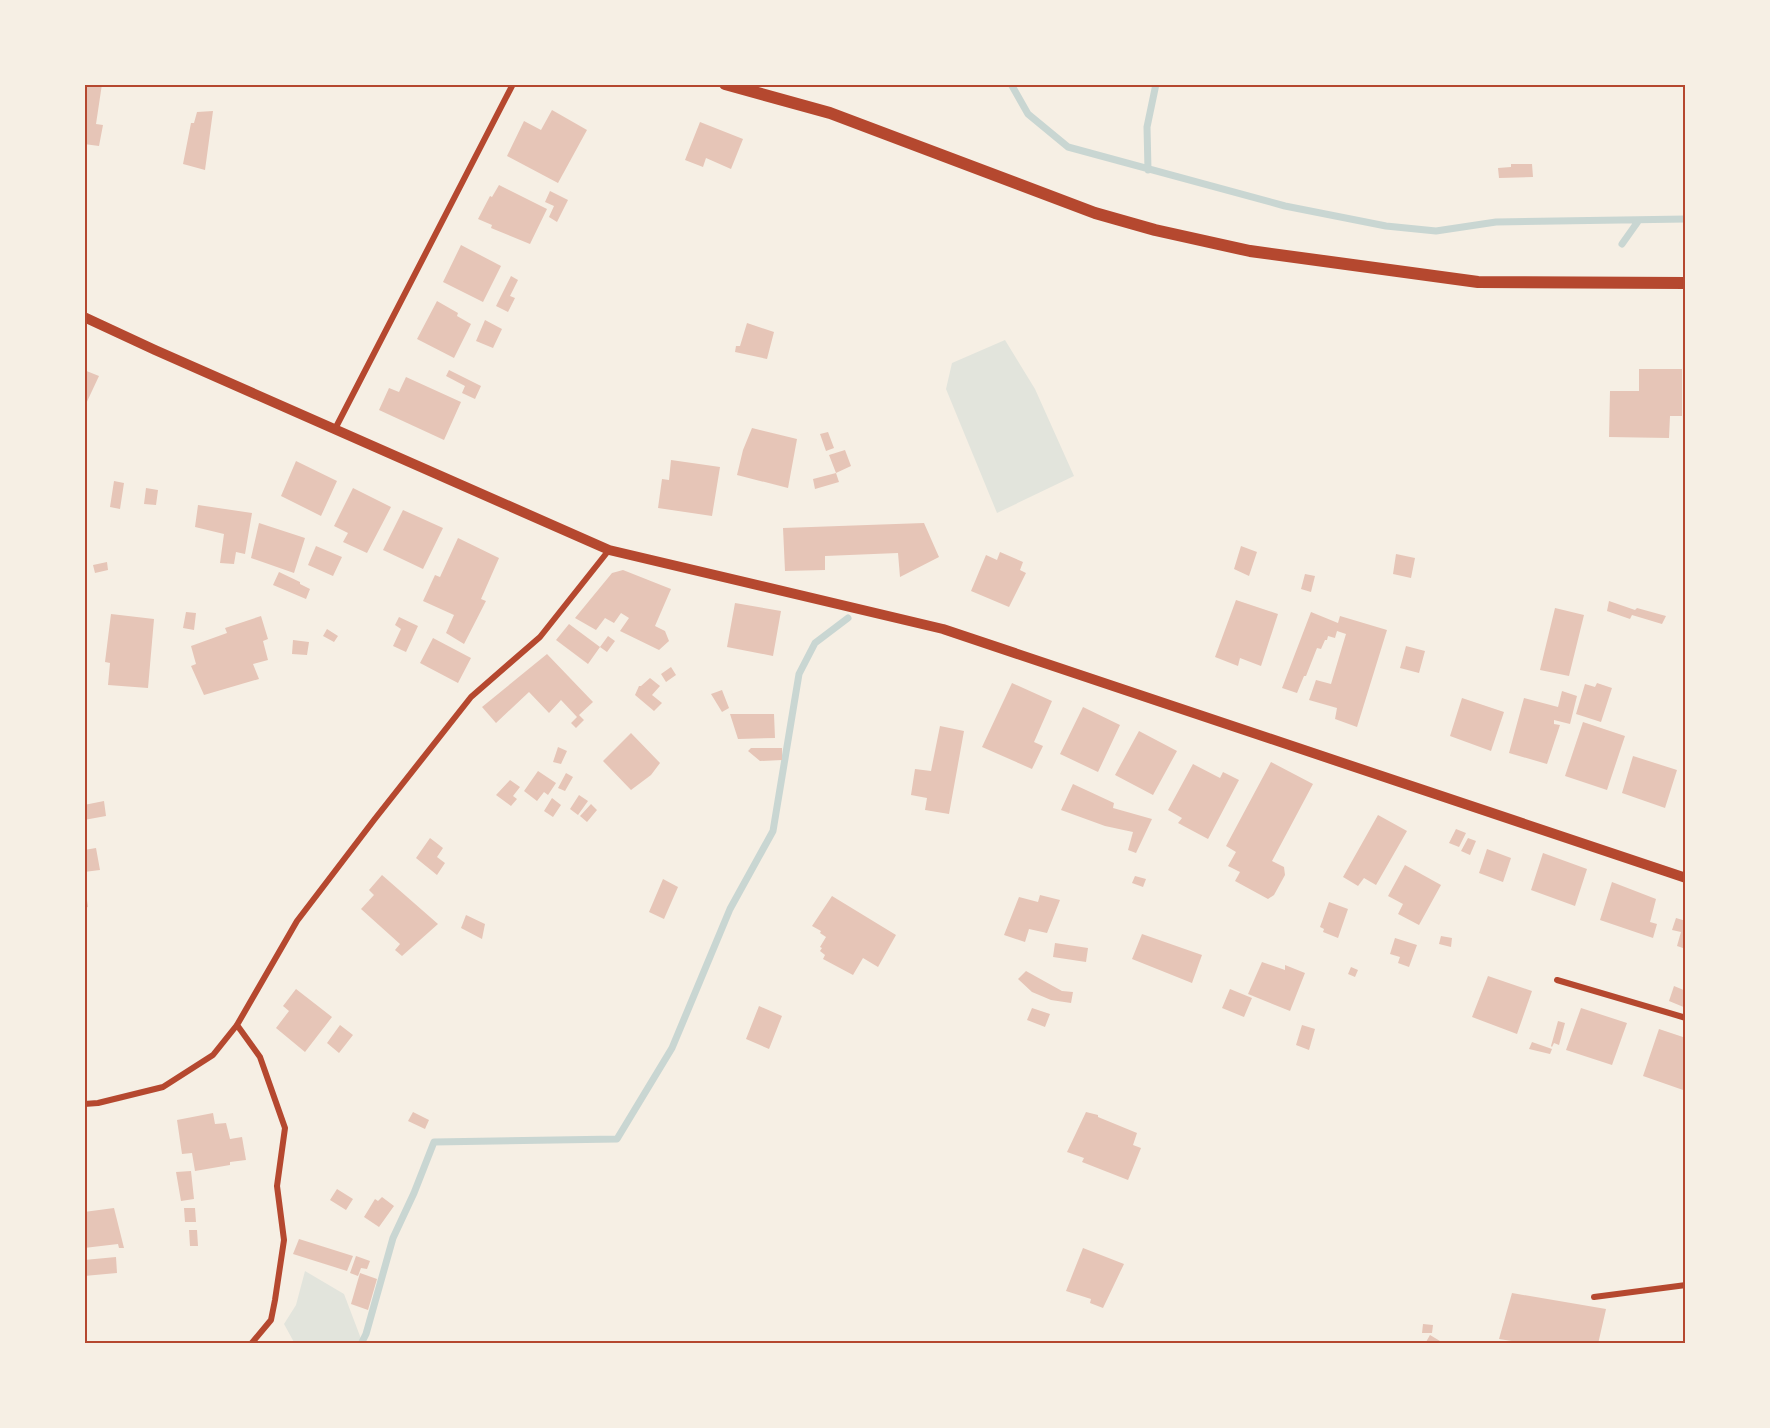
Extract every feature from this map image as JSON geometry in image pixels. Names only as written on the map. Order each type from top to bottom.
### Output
[{"type":"main road","points":[[725,84],[830,113],[1095,213],[1155,230],[1250,251],[1478,282],[1686,283]]},
{"type":"street","points":[[335,429],[513,84]]},
{"type":"street","points":[[84,317],[609,550],[943,629],[1686,878]]},
{"type":"street","points":[[84,1104],[98,1103],[163,1087],[213,1055],[237,1025],[297,921],[374,820],[471,697],[540,637],[609,550]]},
{"type":"street","points":[[1557,980],[1686,1018]]},
{"type":"street","points":[[237,1025],[260,1057],[285,1128],[277,1186],[284,1240],[275,1300],[271,1320],[250,1344]]},
{"type":"street","points":[[1594,1297],[1686,1285]]},
{"type":"shaded area","points":[[1005,340],[1035,389],[1074,476],[997,513],[946,389],[952,363]]},
{"type":"shaded area","points":[[305,1271],[344,1294],[363,1344],[295,1344],[284,1324],[296,1305]]},
{"type":"building","points":[[84,84],[102,84],[96,124],[103,125],[99,146],[84,144]]},
{"type":"building","points":[[552,110],[587,130],[558,183],[507,156],[524,121],[541,130]]},
{"type":"building","points":[[213,111],[205,170],[183,164],[191,123],[194,123],[197,112]]},
{"type":"building","points":[[700,122],[743,139],[731,169],[706,158],[703,167],[685,160]]},
{"type":"building","points":[[1511,164],[1532,164],[1533,177],[1499,178],[1498,168],[1511,167]]},
{"type":"building","points":[[499,185],[547,209],[530,244],[491,228],[492,225],[478,219],[490,196],[492,197]]},
{"type":"building","points":[[550,191],[568,200],[557,222],[549,217],[554,206],[545,202]]},
{"type":"building","points":[[461,245],[501,266],[483,302],[443,282]]},
{"type":"building","points":[[511,276],[518,280],[510,296],[515,298],[508,312],[496,306]]},
{"type":"building","points":[[437,301],[458,313],[457,316],[471,324],[454,358],[417,339]]},
{"type":"building","points":[[485,320],[502,329],[493,348],[476,341]]},
{"type":"building","points":[[747,323],[774,332],[767,359],[735,352],[736,346],[740,346]]},
{"type":"building","points":[[1639,369],[1682,369],[1682,416],[1670,416],[1669,438],[1609,437],[1610,391],[1639,391]]},
{"type":"building","points":[[84,370],[99,376],[84,408]]},
{"type":"building","points":[[449,370],[481,386],[475,399],[462,393],[465,386],[446,376]]},
{"type":"building","points":[[406,377],[461,402],[444,440],[379,410],[389,388],[399,392]]},
{"type":"building","points":[[752,428],[797,439],[788,488],[737,475],[743,450]]},
{"type":"building","points":[[828,432],[834,448],[826,451],[820,434]]},
{"type":"building","points":[[845,450],[851,466],[836,473],[829,455]]},
{"type":"building","points":[[671,460],[720,467],[712,516],[658,508],[662,479],[669,480]]},
{"type":"building","points":[[296,461],[337,481],[321,516],[281,496]]},
{"type":"building","points":[[836,473],[839,482],[815,489],[813,479]]},
{"type":"building","points":[[114,481],[124,483],[120,509],[110,507]]},
{"type":"building","points":[[146,488],[158,490],[156,505],[144,504]]},
{"type":"building","points":[[353,488],[391,507],[367,553],[343,542],[348,533],[334,526]]},
{"type":"building","points":[[198,505],[252,513],[245,554],[236,552],[234,564],[220,563],[224,534],[195,527]]},
{"type":"building","points":[[403,510],[443,528],[423,569],[383,550]]},
{"type":"building","points":[[259,523],[305,538],[294,573],[251,558]]},
{"type":"building","points":[[924,523],[939,557],[900,577],[898,553],[825,556],[825,570],[785,571],[783,528]]},
{"type":"building","points":[[458,538],[499,558],[481,599],[486,601],[464,644],[446,633],[454,615],[423,601],[435,575],[440,577]]},
{"type":"building","points":[[316,546],[342,557],[333,576],[308,565]]},
{"type":"building","points":[[1241,546],[1257,552],[1249,576],[1234,569]]},
{"type":"building","points":[[1000,552],[1023,562],[1020,570],[1026,573],[1009,607],[971,591],[986,555],[997,560]]},
{"type":"building","points":[[1396,554],[1415,558],[1411,578],[1393,574]]},
{"type":"building","points":[[107,562],[108,570],[95,573],[93,565]]},
{"type":"building","points":[[623,570],[671,589],[655,626],[665,631],[669,641],[659,650],[620,631],[629,618],[621,613],[614,623],[605,618],[596,630],[575,618],[612,573]]},
{"type":"building","points":[[279,572],[310,589],[306,599],[273,585]]},
{"type":"building","points":[[1305,574],[1315,576],[1311,592],[1301,589]]},
{"type":"building","points":[[1236,600],[1278,614],[1261,666],[1240,658],[1238,666],[1215,657]]},
{"type":"building","points":[[1609,601],[1635,610],[1637,608],[1666,616],[1662,624],[1632,615],[1630,619],[1607,611]]},
{"type":"building","points":[[735,603],[781,611],[773,656],[727,647]]},
{"type":"building","points":[[1555,608],[1584,615],[1569,676],[1540,670]]},
{"type":"building","points":[[186,612],[196,613],[194,630],[183,628]]},
{"type":"building","points":[[1311,612],[1338,623],[1340,616],[1387,630],[1357,727],[1335,719],[1337,708],[1309,700],[1316,680],[1331,684],[1346,634],[1337,631],[1335,638],[1328,636],[1321,649],[1317,648],[1297,693],[1282,688]]},
{"type":"building","points":[[111,614],[154,619],[148,688],[108,685],[110,663],[105,662]]},
{"type":"building","points":[[261,616],[268,639],[263,641],[268,660],[253,664],[259,679],[204,695],[191,666],[196,664],[191,646],[227,633],[225,628]]},
{"type":"building","points":[[399,617],[418,626],[406,652],[393,646],[401,629],[395,625]]},
{"type":"building","points":[[569,624],[600,647],[588,664],[556,640]]},
{"type":"building","points":[[327,629],[338,636],[334,642],[323,636]]},
{"type":"building","points":[[608,636],[615,641],[607,652],[600,647]]},
{"type":"building","points":[[433,638],[471,658],[458,683],[420,663]]},
{"type":"building","points":[[293,640],[309,642],[307,655],[292,654]]},
{"type":"building","points":[[1406,646],[1425,651],[1419,673],[1400,668]]},
{"type":"building","points":[[547,654],[593,702],[579,715],[584,720],[576,728],[571,723],[577,717],[561,700],[549,713],[529,692],[496,723],[482,707]]},
{"type":"building","points":[[671,667],[676,675],[666,682],[661,674]]},
{"type":"building","points":[[650,678],[660,686],[652,695],[662,703],[654,711],[635,695],[639,686]]},
{"type":"building","points":[[1012,683],[1052,701],[1034,742],[1043,746],[1032,769],[982,747]]},
{"type":"building","points":[[1597,683],[1612,688],[1601,722],[1576,714],[1585,684],[1595,687]]},
{"type":"building","points":[[722,690],[729,708],[722,712],[711,694]]},
{"type":"building","points":[[1562,691],[1577,696],[1570,724],[1554,720],[1554,724],[1560,725],[1547,764],[1509,753],[1524,698],[1558,707]]},
{"type":"building","points":[[1462,698],[1504,712],[1491,751],[1450,736]]},
{"type":"building","points":[[1083,707],[1120,725],[1098,772],[1060,754]]},
{"type":"building","points":[[730,714],[774,714],[775,738],[738,739]]},
{"type":"building","points":[[1583,722],[1625,736],[1607,790],[1565,776]]},
{"type":"building","points":[[940,726],[964,731],[949,814],[925,810],[927,798],[911,795],[915,769],[931,771]]},
{"type":"building","points":[[1139,731],[1177,751],[1153,795],[1115,775]]},
{"type":"building","points":[[631,733],[660,763],[651,775],[631,790],[603,761]]},
{"type":"building","points":[[558,747],[567,751],[561,764],[553,762]]},
{"type":"building","points":[[751,748],[782,748],[782,760],[760,761],[748,751]]},
{"type":"building","points":[[1633,756],[1677,770],[1665,808],[1622,793]]},
{"type":"building","points":[[1271,762],[1313,784],[1272,861],[1284,867],[1285,875],[1274,895],[1268,899],[1235,881],[1240,872],[1228,866],[1236,852],[1226,846]]},
{"type":"building","points":[[1193,764],[1220,778],[1223,772],[1239,780],[1208,839],[1178,823],[1182,818],[1168,810]]},
{"type":"building","points":[[538,771],[556,783],[548,795],[544,792],[537,801],[524,791]]},
{"type":"building","points":[[566,773],[573,777],[565,791],[558,788]]},
{"type":"building","points":[[510,780],[520,787],[513,796],[517,799],[511,806],[496,795]]},
{"type":"building","points":[[1073,784],[1114,803],[1113,808],[1152,819],[1136,853],[1128,850],[1133,832],[1105,826],[1061,810]]},
{"type":"building","points":[[579,795],[588,801],[578,815],[570,809]]},
{"type":"building","points":[[552,798],[561,805],[553,817],[544,811]]},
{"type":"building","points":[[104,801],[106,816],[84,820],[84,805]]},
{"type":"building","points":[[591,804],[597,810],[587,822],[580,816]]},
{"type":"building","points":[[1378,815],[1407,831],[1376,885],[1364,878],[1358,886],[1343,877]]},
{"type":"building","points":[[1456,829],[1466,833],[1459,847],[1449,843]]},
{"type":"building","points":[[430,838],[443,848],[437,857],[445,863],[437,875],[416,858]]},
{"type":"building","points":[[1468,838],[1476,841],[1470,855],[1461,851]]},
{"type":"building","points":[[96,848],[100,870],[84,872],[84,850]]},
{"type":"building","points":[[1487,849],[1511,858],[1503,882],[1479,873]]},
{"type":"building","points":[[1543,853],[1587,869],[1575,906],[1531,890]]},
{"type":"building","points":[[1405,865],[1441,885],[1419,925],[1398,914],[1403,904],[1388,896]]},
{"type":"building","points":[[382,875],[438,924],[402,956],[395,950],[400,944],[361,909],[374,895],[369,890]]},
{"type":"building","points":[[1135,876],[1146,879],[1143,887],[1132,883]]},
{"type":"building","points":[[663,879],[678,887],[664,919],[649,912]]},
{"type":"building","points":[[1612,882],[1656,899],[1650,922],[1657,924],[1653,938],[1600,920]]},
{"type":"building","points":[[86,893],[88,907],[84,908],[84,894]]},
{"type":"building","points":[[1040,895],[1060,900],[1047,933],[1029,929],[1025,942],[1004,935],[1019,897],[1038,902]]},
{"type":"building","points":[[832,896],[896,935],[878,967],[863,958],[853,975],[823,959],[825,955],[820,951],[822,948],[820,947],[826,937],[812,926]]},
{"type":"building","points":[[1329,902],[1348,909],[1338,938],[1323,932],[1324,929],[1320,927]]},
{"type":"building","points":[[466,915],[485,924],[482,939],[461,928]]},
{"type":"building","points":[[1676,918],[1686,921],[1686,949],[1677,946],[1681,932],[1672,930]]},
{"type":"building","points":[[1142,934],[1202,955],[1192,983],[1132,959]]},
{"type":"building","points":[[1441,936],[1452,938],[1451,947],[1439,944]]},
{"type":"building","points":[[1395,938],[1417,945],[1409,967],[1398,963],[1400,957],[1390,954]]},
{"type":"building","points":[[1055,943],[1088,948],[1086,962],[1053,957]]},
{"type":"building","points":[[1262,962],[1285,970],[1285,965],[1305,973],[1290,1011],[1248,994]]},
{"type":"building","points":[[1351,967],[1358,970],[1355,977],[1348,974]]},
{"type":"building","points":[[1026,971],[1062,991],[1073,992],[1071,1003],[1051,1000],[1032,992],[1018,979]]},
{"type":"building","points":[[1488,976],[1532,991],[1517,1034],[1472,1017]]},
{"type":"building","points":[[1674,986],[1686,991],[1686,1008],[1669,1001]]},
{"type":"building","points":[[296,989],[332,1017],[305,1052],[276,1028],[289,1011],[283,1006]]},
{"type":"building","points":[[1230,989],[1252,998],[1244,1017],[1222,1008]]},
{"type":"building","points":[[759,1006],[782,1016],[769,1049],[746,1039]]},
{"type":"building","points":[[1032,1008],[1050,1014],[1045,1027],[1027,1020]]},
{"type":"building","points":[[1581,1008],[1627,1023],[1612,1065],[1566,1050]]},
{"type":"building","points":[[1558,1021],[1565,1023],[1559,1045],[1554,1043],[1552,1047],[1551,1046]]},
{"type":"building","points":[[340,1025],[353,1035],[339,1053],[327,1043]]},
{"type":"building","points":[[1302,1025],[1315,1029],[1309,1050],[1296,1045]]},
{"type":"building","points":[[1659,1029],[1686,1038],[1686,1091],[1643,1076]]},
{"type":"building","points":[[1532,1042],[1552,1049],[1550,1054],[1529,1049]]},
{"type":"building","points":[[413,1112],[429,1120],[425,1129],[408,1121]]},
{"type":"building","points":[[1086,1112],[1137,1133],[1133,1145],[1141,1148],[1128,1180],[1082,1162],[1084,1158],[1067,1152]]},
{"type":"building","points":[[213,1113],[215,1124],[226,1123],[230,1139],[242,1137],[246,1160],[195,1171],[192,1153],[182,1154],[177,1120]]},
{"type":"building","points":[[191,1171],[194,1199],[181,1201],[176,1172]]},
{"type":"building","points":[[337,1189],[353,1199],[346,1210],[330,1200]]},
{"type":"building","points":[[382,1197],[394,1206],[379,1227],[364,1217],[375,1199],[378,1201]]},
{"type":"building","points":[[114,1208],[124,1248],[119,1248],[118,1244],[84,1248],[84,1212]]},
{"type":"building","points":[[184,1208],[195,1208],[196,1222],[185,1222]]},
{"type":"building","points":[[189,1230],[197,1230],[198,1246],[190,1246]]},
{"type":"building","points":[[299,1239],[353,1256],[347,1271],[293,1254]]},
{"type":"building","points":[[1083,1248],[1124,1264],[1103,1308],[1090,1303],[1091,1299],[1066,1291]]},
{"type":"building","points":[[356,1256],[370,1261],[367,1269],[361,1268],[358,1276],[350,1273]]},
{"type":"building","points":[[116,1257],[117,1273],[84,1276],[84,1260]]},
{"type":"building","points":[[360,1273],[377,1279],[368,1310],[351,1304]]},
{"type":"building","points":[[1512,1293],[1606,1309],[1598,1344],[1531,1344],[1499,1339]]},
{"type":"building","points":[[1423,1324],[1433,1325],[1432,1333],[1422,1333]]},
{"type":"building","points":[[1430,1335],[1440,1341],[1438,1344],[1426,1342]]},
{"type":"waterway","points":[[1011,84],[1028,114],[1068,147],[1285,206],[1386,226],[1436,231],[1496,222],[1686,219]]},
{"type":"waterway","points":[[1148,170],[1147,127],[1156,84]]},
{"type":"waterway","points":[[1622,244],[1639,220]]},
{"type":"waterway","points":[[361,1344],[366,1334],[393,1238],[434,1142],[617,1139],[672,1048],[730,909],[773,831],[799,674],[815,643],[848,618]]}]
